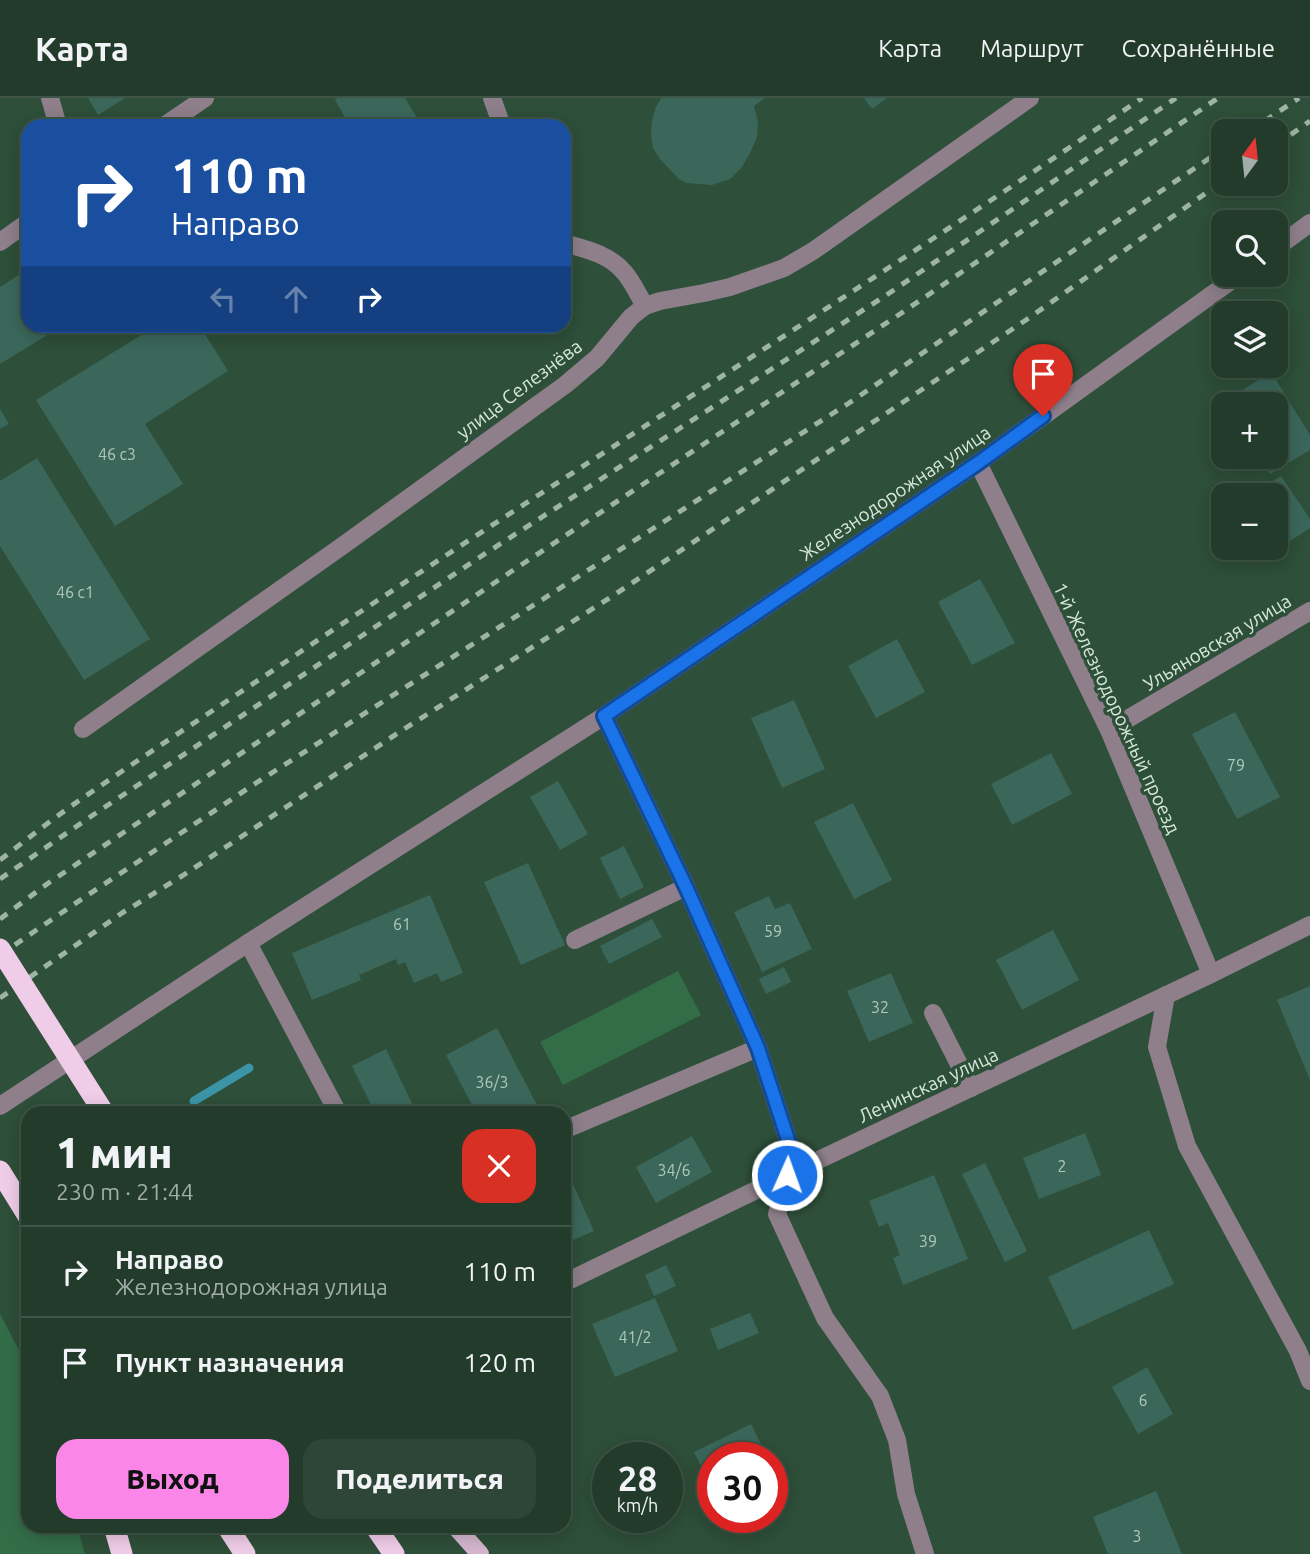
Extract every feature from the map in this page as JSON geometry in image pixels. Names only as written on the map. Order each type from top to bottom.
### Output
[{"type":"highway","points":[[0,948],[100,1106]]},
{"type":"highway","points":[[0,1171],[21,1205]]},
{"type":"highway","points":[[116,1533],[122,1554]]},
{"type":"highway","points":[[232,1533],[245,1554]]},
{"type":"highway","points":[[380,1533],[394,1554]]},
{"type":"main road","points":[[461,1533],[480,1554]]},
{"type":"street","points":[[50,98],[56,119]]},
{"type":"street","points":[[174,119],[205,98]]},
{"type":"street","points":[[492,98],[500,119]]},
{"type":"street","points":[[571,245],[597,253],[614,262],[629,279],[645,306],[730,287],[784,268],[813,251],[1030,98]]},
{"type":"street","points":[[1288,239],[1310,223]]},
{"type":"street","points":[[0,242],[21,227]]},
{"type":"street","name":"Железнодорожная улица","points":[[0,1106],[248,943],[604,716],[978,463],[1222,287]]},
{"type":"street","name":"улица Селезнёва","points":[[83,729],[565,385],[597,358],[631,317],[645,306]]},
{"type":"street","name":"1-й Железнодорожный проезд","points":[[978,463],[1108,730],[1211,974]]},
{"type":"street","name":"Ульяновская улица","points":[[1108,730],[1310,611]]},
{"type":"street","points":[[604,716],[686,887],[758,1048],[793,1155],[777,1213],[825,1318],[880,1396],[897,1440],[906,1494],[925,1554]]},
{"type":"street","points":[[575,940],[686,887]]},
{"type":"street","name":"Ленинская улица","points":[[571,1280],[1310,925]]},
{"type":"street","points":[[248,943],[334,1106]]},
{"type":"street","points":[[1166,995],[1157,1047],[1187,1146],[1298,1351],[1310,1381]]},
{"type":"street","points":[[933,1013],[971,1088]]},
{"type":"street","points":[[571,1127],[758,1048]]},
{"type":"green space","points":[[678,971],[701,1015],[563,1085],[540,1042]]},
{"type":"green space","points":[[0,1314],[21,1355],[21,1533],[79,1533],[85,1554],[0,1554]]},
{"type":"building","points":[[88,98],[125,98],[98,115]]},
{"type":"building","points":[[405,98],[418,119],[346,119],[335,100]]},
{"type":"building","points":[[661,98],[765,98],[754,106],[758,122],[757,137],[742,167],[730,179],[712,185],[686,183],[660,159],[653,148],[651,135],[652,121]]},
{"type":"building","points":[[864,98],[887,98],[872,109]]},
{"type":"building","points":[[21,274],[21,333],[51,333],[0,364],[0,287]]},
{"type":"building","points":[[145,333],[204,333],[228,371],[145,424],[183,484],[115,526],[36,400]]},
{"type":"building","points":[[1261,378],[1275,378],[1283,392],[1239,392]]},
{"type":"building","points":[[1288,399],[1310,435],[1310,450],[1288,463]]},
{"type":"building","points":[[0,409],[9,424],[0,429]]},
{"type":"building","points":[[37,458],[150,639],[84,680],[0,546],[0,481]]},
{"type":"building","points":[[1281,476],[1286,483],[1270,483]]},
{"type":"building","points":[[1288,486],[1310,519],[1310,528],[1288,542]]},
{"type":"building","points":[[980,579],[1015,643],[972,665],[938,602]]},
{"type":"building","points":[[897,639],[925,692],[876,718],[848,666]]},
{"type":"building","points":[[794,700],[825,769],[782,788],[751,718]]},
{"type":"building","points":[[1235,712],[1280,797],[1237,819],[1192,734]]},
{"type":"building","points":[[1051,753],[1072,794],[1012,825],[991,784]]},
{"type":"building","points":[[558,781],[588,834],[560,850],[530,797]]},
{"type":"building","points":[[853,803],[892,880],[854,899],[814,822]]},
{"type":"building","points":[[624,846],[644,887],[620,899],[600,858]]},
{"type":"building","points":[[528,863],[565,945],[521,965],[484,882]]},
{"type":"building","points":[[430,895],[463,973],[441,982],[437,973],[414,983],[405,962],[398,965],[396,959],[359,975],[361,980],[312,1000],[292,953]]},
{"type":"building","points":[[769,896],[775,909],[790,903],[812,949],[762,972],[734,912]]},
{"type":"building","points":[[652,919],[662,937],[609,964],[600,946]]},
{"type":"building","points":[[1053,930],[1079,980],[1022,1010],[996,960]]},
{"type":"building","points":[[784,967],[791,982],[766,994],[759,979]]},
{"type":"building","points":[[891,973],[913,1023],[869,1042],[847,991]]},
{"type":"building","points":[[1310,986],[1310,1080],[1277,1000]]},
{"type":"building","points":[[497,1028],[537,1106],[472,1106],[446,1055]]},
{"type":"building","points":[[386,1049],[413,1106],[372,1106],[352,1066]]},
{"type":"building","points":[[1085,1133],[1101,1175],[1039,1199],[1023,1158]]},
{"type":"building","points":[[692,1136],[712,1172],[656,1203],[636,1167]]},
{"type":"building","points":[[985,1163],[1027,1251],[1005,1262],[962,1174]]},
{"type":"building","points":[[934,1175],[968,1259],[903,1285],[893,1258],[900,1255],[888,1223],[879,1227],[869,1201]]},
{"type":"building","points":[[571,1180],[594,1231],[571,1241]]},
{"type":"building","points":[[1149,1230],[1174,1284],[1073,1330],[1048,1277]]},
{"type":"building","points":[[666,1265],[676,1286],[654,1296],[645,1275]]},
{"type":"building","points":[[655,1298],[678,1351],[615,1377],[592,1324]]},
{"type":"building","points":[[750,1313],[759,1333],[718,1350],[710,1329]]},
{"type":"building","points":[[1147,1367],[1173,1414],[1138,1434],[1112,1387]]},
{"type":"building","points":[[751,1424],[760,1442],[714,1442]]},
{"type":"building","points":[[1156,1491],[1182,1554],[1108,1554],[1093,1517]]},
{"type":"waterway","points":[[194,1101],[249,1068]]},
{"type":"railway","points":[[0,860],[77,802],[312,644],[936,237],[1142,98]]},
{"type":"railway","points":[[0,879],[480,557],[885,296],[1176,98]]},
{"type":"railway","points":[[0,919],[47,884],[900,314],[1218,98]]},
{"type":"railway","points":[[1268,119],[1299,98]]},
{"type":"railway","points":[[1288,137],[1310,121]]},
{"type":"railway","points":[[0,955],[256,783],[849,403],[1211,157]]},
{"type":"railway","points":[[0,998],[122,913],[611,597],[1026,320],[1211,189]]},
{"type":"route","points":[[787,1175],[793,1155],[758,1048],[686,887],[604,716],[978,463],[1043,416]]}]
